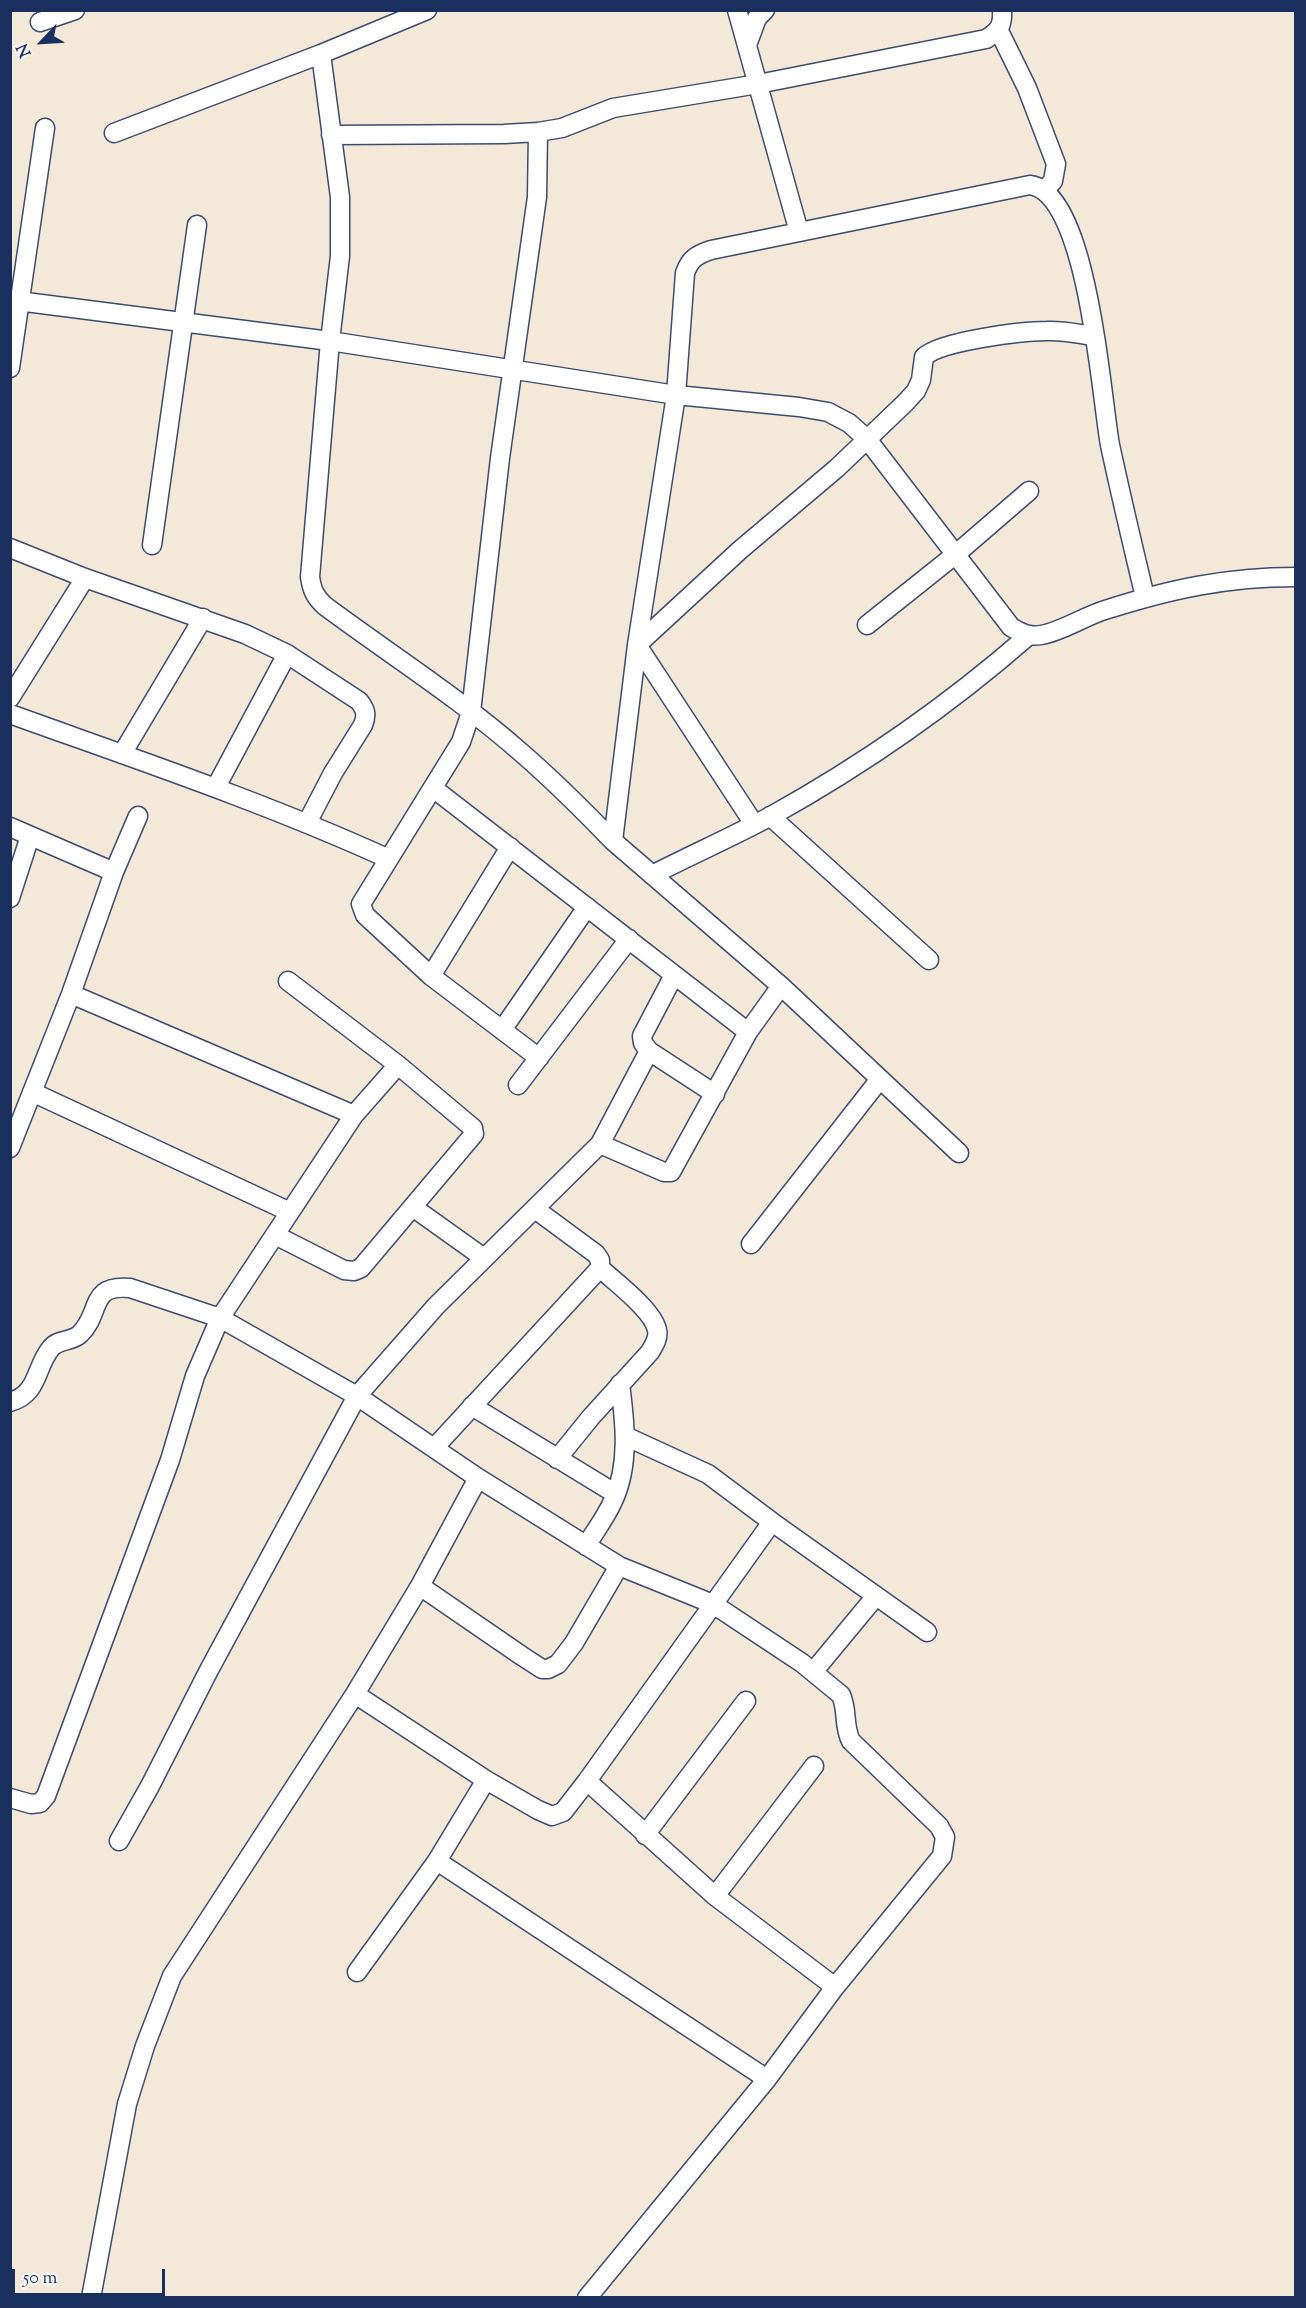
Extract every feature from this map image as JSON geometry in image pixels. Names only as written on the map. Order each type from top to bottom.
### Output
[{"type":"street","points":[[40,22],[75,10]]},
{"type":"street","points":[[114,133],[321,54],[427,10]]},
{"type":"street","points":[[737,10],[799,232]]},
{"type":"street","points":[[747,46],[757,18],[765,10]]},
{"type":"street","points":[[331,135],[458,135],[538,132],[562,128],[613,108],[758,84],[986,39],[999,31],[1003,21],[1002,10]]},
{"type":"street","points":[[999,31],[1028,88],[1056,164],[1053,181],[1045,190]]},
{"type":"street","points":[[321,54],[340,197],[340,256],[330,341],[310,577],[316,598],[471,712],[523,754],[570,797],[613,842],[781,986],[959,1153]]},
{"type":"street","points":[[10,368],[16,301],[45,128]]},
{"type":"street","points":[[538,132],[537,197],[489,541],[471,712],[461,742],[361,904],[362,911],[431,976],[539,1058]]},
{"type":"street","points":[[613,842],[637,645],[675,395],[685,273],[689,263],[696,255],[711,250],[1030,185],[1039,186],[1045,190],[1066,221],[1073,238],[1089,302],[1110,444],[1145,597]]},
{"type":"street","points":[[152,545],[196,225]]},
{"type":"street","points":[[16,301],[330,341],[675,395],[828,412],[849,423],[867,438],[1011,627],[1028,636],[1043,635],[1093,614],[1145,597],[1204,583],[1296,577]]},
{"type":"street","points":[[637,645],[740,550],[837,468],[916,391],[921,380],[924,357],[930,351],[978,340],[1047,331],[1094,336]]},
{"type":"street","points":[[867,626],[956,555],[1029,491]]},
{"type":"street","points":[[10,548],[85,578],[245,634],[287,654],[359,701],[365,709],[366,717],[307,823]]},
{"type":"street","points":[[10,698],[85,578]]},
{"type":"street","points":[[122,754],[202,618]]},
{"type":"street","points":[[652,875],[762,820],[939,709],[1028,636]]},
{"type":"street","points":[[637,645],[762,820],[928,960]]},
{"type":"street","points":[[216,787],[287,654]]},
{"type":"street","points":[[10,714],[216,787],[389,859]]},
{"type":"street","points":[[433,788],[748,1032]]},
{"type":"street","points":[[10,1148],[23,1102],[71,994],[114,872],[138,816]]},
{"type":"street","points":[[10,826],[114,872]]},
{"type":"street","points":[[10,898],[30,836]]},
{"type":"street","points":[[431,976],[510,848]]},
{"type":"street","points":[[502,1030],[587,907]]},
{"type":"street","points":[[518,1085],[629,939]]},
{"type":"street","points":[[674,975],[642,1036],[643,1043],[649,1051],[715,1094]]},
{"type":"street","points":[[275,1234],[344,1270],[354,1271],[361,1268],[414,1208],[474,1134],[473,1128],[398,1065],[288,981]]},
{"type":"street","points":[[600,1144],[664,1172],[671,1172],[748,1032],[781,986]]},
{"type":"street","points":[[71,994],[354,1115]]},
{"type":"street","points":[[119,1840],[150,1786],[209,1670],[357,1396],[436,1306],[600,1144],[649,1051]]},
{"type":"street","points":[[10,1798],[31,1804],[40,1803],[46,1796],[170,1460],[195,1376],[220,1318],[354,1115],[398,1065]]},
{"type":"street","points":[[751,1244],[880,1079]]},
{"type":"street","points":[[23,1102],[290,1212]]},
{"type":"street","points":[[414,1208],[484,1258]]},
{"type":"street","points":[[434,1448],[600,1268],[600,1260],[596,1254],[535,1209]]},
{"type":"street","points":[[557,1459],[591,1417],[650,1352],[657,1340],[658,1330],[649,1315],[600,1268]]},
{"type":"street","points":[[10,1402],[29,1392],[50,1348],[60,1342],[75,1338],[82,1332],[100,1296],[115,1286],[130,1288],[220,1318],[357,1396],[478,1478],[619,1566],[713,1604],[813,1672],[841,1695],[845,1703],[846,1731],[851,1741],[939,1826],[945,1837],[942,1856],[835,1986],[767,2079],[587,2298]]},
{"type":"street","points":[[586,1546],[614,1501],[623,1467],[625,1436],[620,1384]]},
{"type":"street","points":[[472,1406],[616,1494]]},
{"type":"street","points":[[625,1436],[708,1474],[927,1632]]},
{"type":"street","points":[[91,2298],[127,2104],[145,2046],[172,1976],[355,1694],[420,1586],[478,1478]]},
{"type":"street","points":[[355,1694],[486,1780],[538,1810],[552,1816],[563,1812],[772,1522]]},
{"type":"street","points":[[420,1586],[542,1669],[548,1669],[558,1664],[574,1643],[619,1566]]},
{"type":"street","points":[[813,1672],[876,1596]]},
{"type":"street","points":[[645,1835],[746,1701]]},
{"type":"street","points":[[715,1896],[814,1766]]},
{"type":"street","points":[[357,1972],[437,1860],[486,1780]]},
{"type":"street","points":[[587,1781],[715,1896],[835,1986]]},
{"type":"street","points":[[437,1860],[767,2079]]}]
